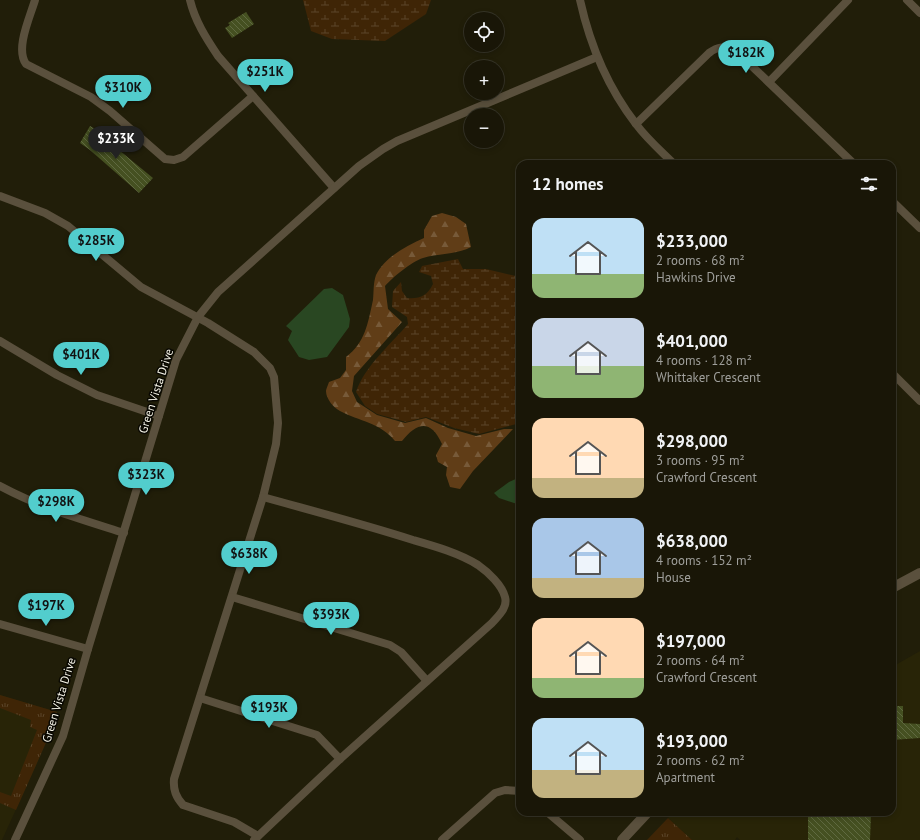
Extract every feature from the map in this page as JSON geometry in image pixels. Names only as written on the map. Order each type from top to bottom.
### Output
[{"type":"street","points":[[35,0],[22,47],[22,57],[26,64],[91,97],[110,111],[165,159],[174,160],[183,157],[253,96]]},
{"type":"street","points":[[190,0],[193,12],[204,35],[218,56],[334,188]]},
{"type":"street","points":[[580,0],[597,56],[608,79],[636,124],[670,160]]},
{"type":"street","points":[[769,82],[848,0]]},
{"type":"street","points":[[907,0],[920,13]]},
{"type":"street","points":[[636,124],[714,49],[728,47],[735,50],[850,160]]},
{"type":"street","name":"Green Vista Drive","points":[[15,840],[63,736],[176,360],[198,317],[218,292],[334,188],[371,158],[398,140],[597,56]]},
{"type":"street","points":[[0,196],[45,213],[68,226],[141,286],[198,317],[254,352],[270,368],[274,377],[278,424],[276,444],[263,498],[174,779],[175,794],[183,805],[234,822],[256,838],[340,759],[502,612],[505,604],[505,598],[496,582],[478,566],[441,549],[263,498]]},
{"type":"street","points":[[896,205],[920,228]]},
{"type":"street","points":[[0,341],[57,375],[97,395],[159,416]]},
{"type":"street","points":[[896,378],[920,400]]},
{"type":"street","points":[[0,486],[29,501],[62,514],[124,533]]},
{"type":"street","points":[[896,586],[920,573]]},
{"type":"street","points":[[232,597],[390,645],[401,652],[427,681]]},
{"type":"street","points":[[0,624],[88,649]]},
{"type":"street","points":[[200,698],[317,735],[340,759]]},
{"type":"street","points":[[442,840],[496,793],[505,790],[516,791]]},
{"type":"street","points":[[552,816],[580,840]]},
{"type":"street","points":[[622,840],[644,816]]},
{"type":"shaded area","points":[[332,288],[343,295],[350,319],[349,327],[327,357],[309,360],[299,357],[288,340],[292,331],[286,326],[324,289]]},
{"type":"shaded area","points":[[516,479],[516,504],[499,498],[494,493]]},
{"type":"shaded area","points":[[920,651],[920,840],[740,840],[737,837],[735,840],[692,840],[668,818],[670,816],[896,816],[896,665]]},
{"type":"shaded area","points":[[0,695],[57,712],[38,761],[2,840],[0,840]]},
{"type":"green space","points":[[303,0],[431,0],[426,14],[385,41],[332,39],[311,31]]},
{"type":"green space","points":[[442,213],[456,217],[466,224],[471,247],[465,250],[429,256],[418,260],[402,270],[385,286],[388,309],[402,322],[354,376],[352,391],[357,402],[377,415],[405,423],[426,418],[448,428],[476,436],[504,429],[513,429],[473,471],[460,489],[450,487],[446,475],[447,467],[438,462],[436,455],[442,444],[433,430],[424,426],[418,427],[402,441],[395,441],[376,426],[338,410],[326,394],[329,382],[340,378],[346,370],[346,357],[358,345],[365,332],[373,300],[376,275],[390,257],[424,238],[424,230],[432,216]]},
{"type":"green space","points":[[458,259],[463,269],[486,269],[516,276],[516,424],[479,434],[454,428],[426,417],[406,422],[377,414],[365,406],[356,392],[365,373],[408,324],[407,317],[392,307],[393,291],[401,282],[402,291],[407,298],[416,298],[426,294],[433,284],[431,276],[419,272],[422,266]]},
{"type":"green space","points":[[0,695],[57,712],[49,736],[16,810],[0,803],[0,792],[11,796],[37,730],[30,727],[31,720],[0,708]]},
{"type":"green space","points":[[668,818],[692,840],[647,840]]},
{"type":"building","points":[[246,12],[254,24],[232,38],[225,28],[230,25],[228,23]]},
{"type":"building","points":[[90,126],[104,134],[103,137],[153,178],[139,193],[80,143]]},
{"type":"building","points":[[896,706],[903,706],[903,723],[920,724],[920,738],[896,740]]},
{"type":"building","points":[[808,816],[871,816],[870,840],[808,840]]}]
